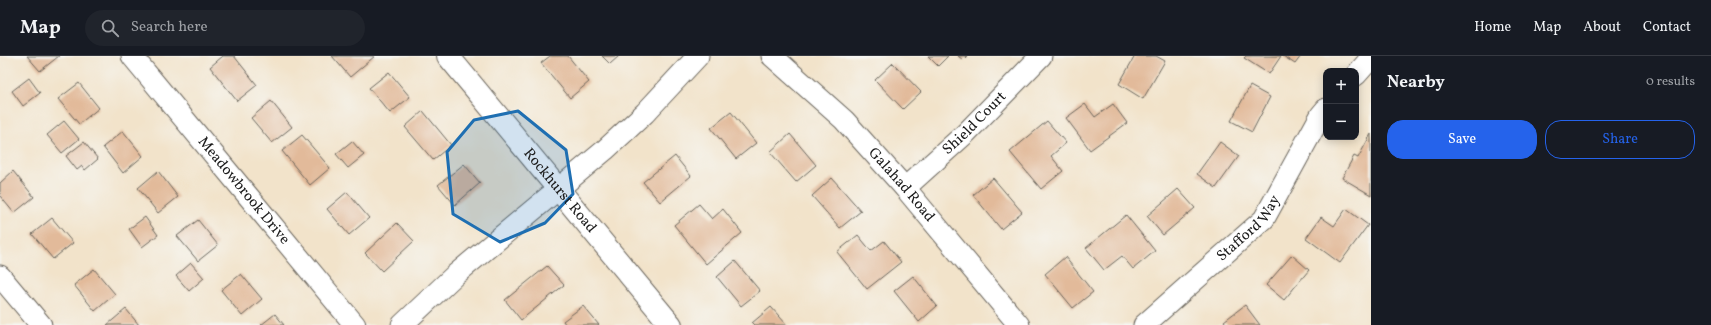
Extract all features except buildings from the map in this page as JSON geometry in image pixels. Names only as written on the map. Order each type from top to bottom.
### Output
[{"type":"street","name":"Meadowbrook Drive","points":[[132,56],[355,325]]},
{"type":"street","name":"Rockhurst Road","points":[[448,56],[671,325]]},
{"type":"street","points":[[402,325],[455,275],[558,189],[645,113],[698,56]]},
{"type":"street","name":"Galahad Road","points":[[772,56],[844,120],[905,188],[1019,325]]},
{"type":"street","name":"Shield Court","points":[[905,188],[966,133],[1041,56]]},
{"type":"street","points":[[1359,72],[1371,58]]},
{"type":"street","name":"Stafford Way","points":[[1144,325],[1264,219],[1323,113]]},
{"type":"street","points":[[0,276],[41,325]]},
{"type":"highlighted area","points":[[518,111],[566,150],[573,194],[545,223],[500,242],[453,214],[447,152],[474,120]]}]
